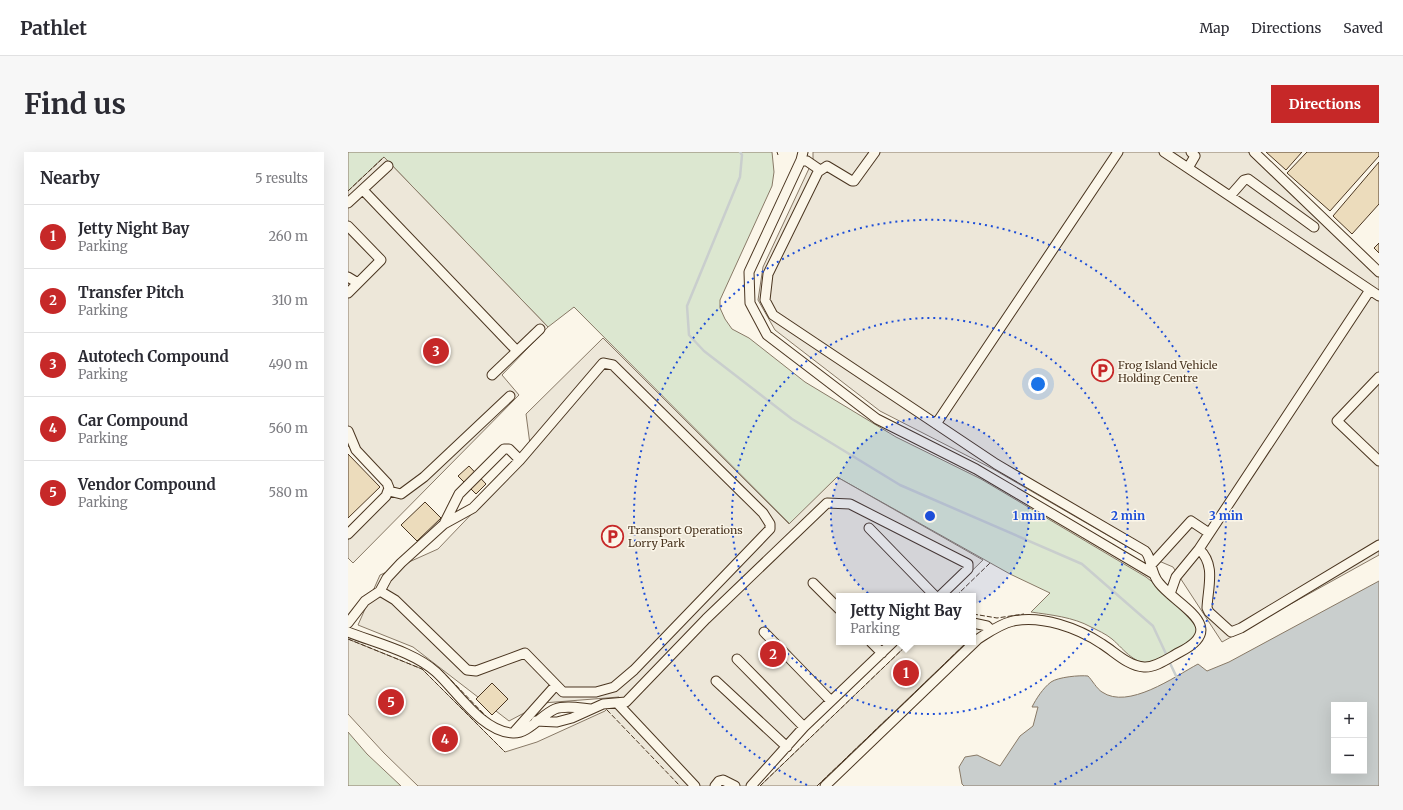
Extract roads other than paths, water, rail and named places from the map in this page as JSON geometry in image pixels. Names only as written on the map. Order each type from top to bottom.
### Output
[{"type":"street","points":[[874,152],[852,182],[827,166],[820,170],[768,274],[765,290],[765,300],[768,308],[781,322],[996,464],[1145,551],[1149,554],[1152,569],[1159,584],[1188,609],[1201,626],[1202,633],[1199,640],[1185,650],[1156,664],[1146,667],[1134,664],[1085,634],[1062,625],[1026,620],[1013,621],[991,630],[976,641]]},
{"type":"street","points":[[936,424],[1118,152]]},
{"type":"street","points":[[1164,152],[1379,296]]},
{"type":"street","points":[[1188,168],[1195,158],[1194,154],[1191,152]]},
{"type":"street","points":[[1254,152],[1379,272]]},
{"type":"street","points":[[820,170],[802,156],[749,272],[750,303],[767,335],[877,419],[976,469],[1152,569]]},
{"type":"street","points":[[350,201],[388,166]]},
{"type":"street","points":[[1230,196],[1244,180],[1248,179],[1314,227]]},
{"type":"street","points":[[363,190],[517,351]]},
{"type":"street","points":[[348,226],[381,260],[348,293]]},
{"type":"street","points":[[348,277],[358,283]]},
{"type":"street","points":[[1170,594],[1176,577],[1199,549],[1370,290]]},
{"type":"street","points":[[492,375],[540,329]]},
{"type":"street","points":[[348,623],[365,601],[380,591],[387,578],[401,563],[444,524],[473,508],[520,460],[603,363],[613,365],[763,513],[770,524],[770,529],[634,670],[614,687],[596,692],[563,692],[524,653],[476,671],[467,670],[395,600],[380,591]]},
{"type":"street","points":[[1379,378],[1337,421],[1379,461]]},
{"type":"street","points":[[389,491],[401,494],[424,478],[510,396]]},
{"type":"street","points":[[348,431],[356,450],[387,483],[389,491],[386,496],[348,534]]},
{"type":"street","points":[[444,524],[459,494],[504,449],[509,449],[520,460]]},
{"type":"street","points":[[536,721],[557,722],[572,718],[603,704],[618,704],[626,702],[706,619],[827,503],[850,504],[968,564],[968,569],[943,593]]},
{"type":"street","points":[[1152,569],[1191,521],[1209,533]]},
{"type":"street","points":[[869,528],[932,593]]},
{"type":"street","points":[[1199,549],[1206,556],[1210,569],[1207,608],[1218,621],[1231,632],[1241,628],[1379,545]]},
{"type":"street","points":[[813,583],[836,607]]},
{"type":"street","points":[[976,624],[987,626],[991,630]]},
{"type":"street","points":[[348,632],[424,663],[436,672],[484,721],[496,728],[513,733],[521,731],[554,709],[591,709]]},
{"type":"street","points":[[764,632],[831,701]]},
{"type":"street","points":[[874,645],[882,653]]},
{"type":"street","points":[[751,786],[804,727],[890,645]]},
{"type":"street","points":[[825,786],[972,645]]},
{"type":"street","points":[[736,659],[804,727]]},
{"type":"street","points":[[716,682],[787,747]]},
{"type":"street","points":[[513,733],[556,685]]},
{"type":"street","points":[[618,704],[695,786]]},
{"type":"street","points":[[715,786],[719,781],[723,780],[734,786]]},
{"type":"waterway","points":[[740,152],[742,155],[740,177],[687,306],[689,335],[704,351],[792,419],[900,485],[1082,564],[1153,626],[1167,656]]},
{"type":"waterway","points":[[1169,661],[1177,678]]},
{"type":"place","name":"Autotech Compound","points":[[436,351]]},
{"type":"place","name":"Frog Island Vehicle Holding Centre","points":[[1103,371]]},
{"type":"place","name":"Transport Operations Lorry Park","points":[[613,536]]},
{"type":"place","name":"Transfer Pitch","points":[[773,654]]},
{"type":"place","name":"Jetty Night Bay","points":[[906,673]]},
{"type":"place","name":"Vendor Compound","points":[[391,702]]},
{"type":"place","name":"Car Compound","points":[[445,739]]}]
